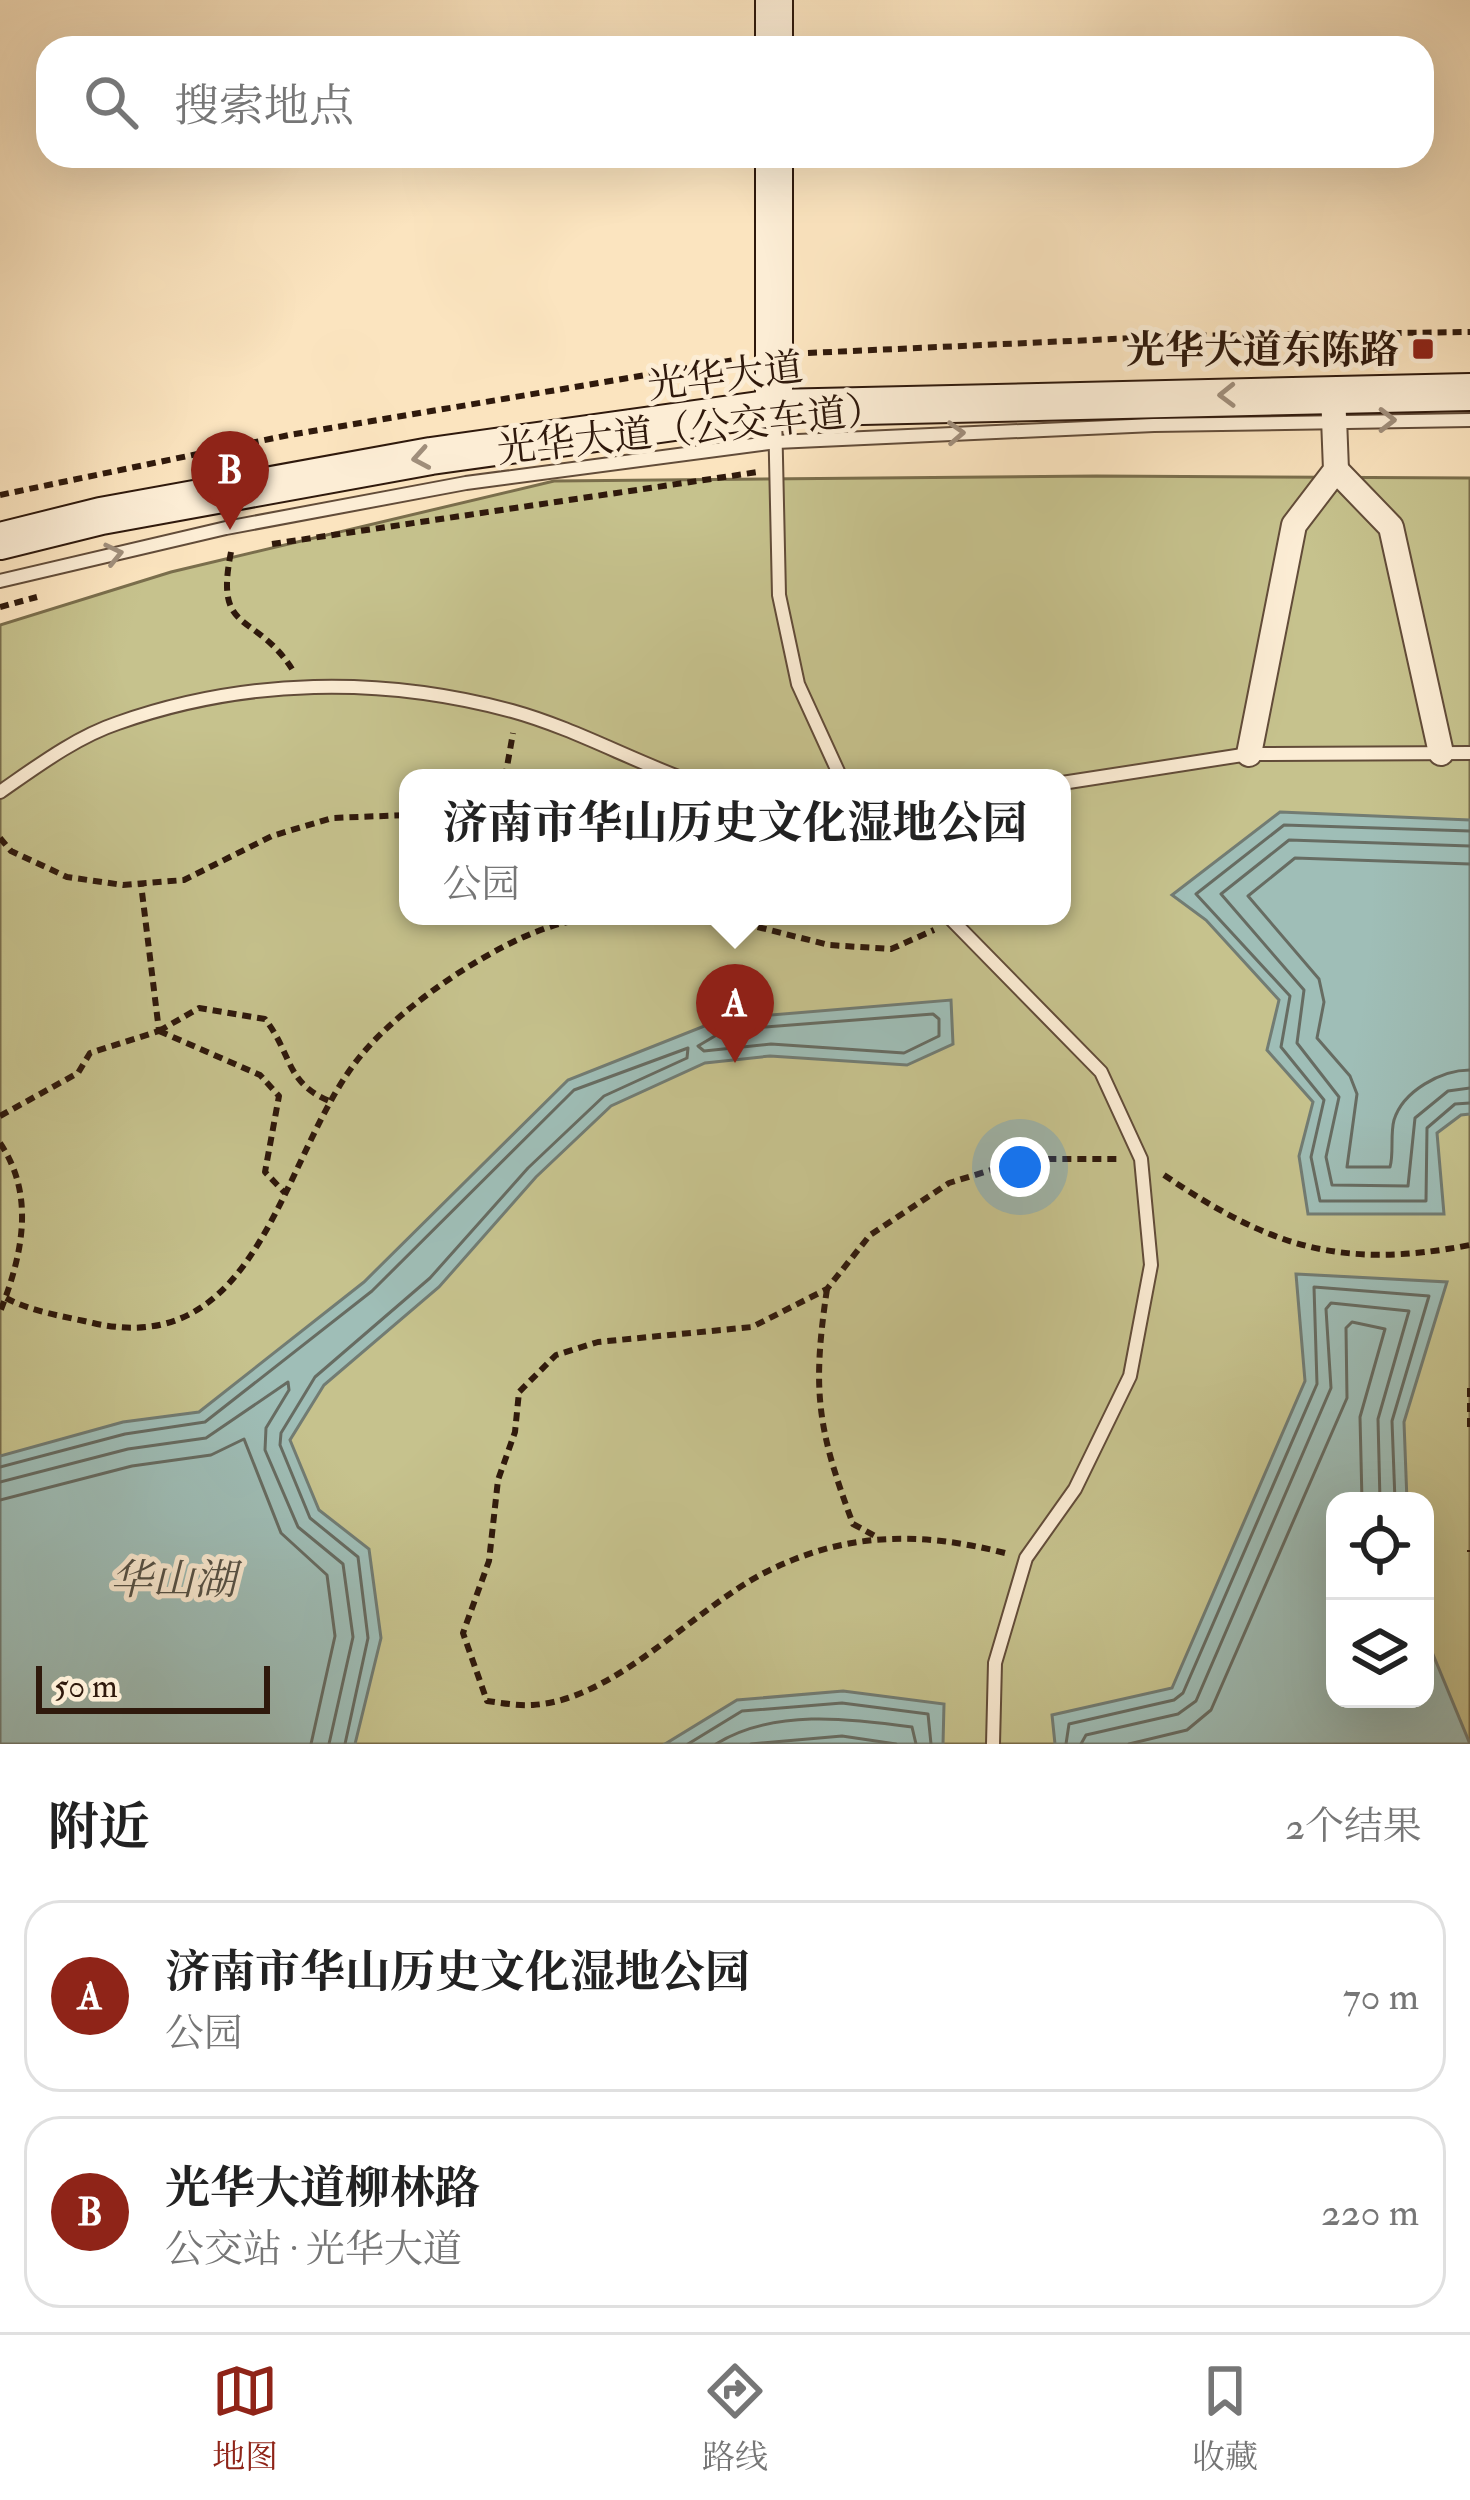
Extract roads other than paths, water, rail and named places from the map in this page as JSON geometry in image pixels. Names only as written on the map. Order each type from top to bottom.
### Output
[{"type":"main road","points":[[774,0],[774,36]]},
{"type":"main road","points":[[774,168],[775,425]]},
{"type":"main road","name":"光华大道","points":[[0,541],[101,517],[431,455],[775,425],[1334,406],[1470,392]]},
{"type":"street","points":[[1249,754],[1294,525],[1336,470],[1334,406]]},
{"type":"street","points":[[1336,470],[1391,527],[1441,752]]},
{"type":"lane","points":[[1334,406],[1470,420]]},
{"type":"lane","points":[[775,425],[779,595],[793,662],[837,769]]},
{"type":"lane","name":"光华大道（公交车道）","points":[[0,581],[226,528],[775,425]]},
{"type":"lane","points":[[0,792],[114,724],[218,695],[299,686],[403,687],[515,712],[659,769]]},
{"type":"lane","points":[[1071,781],[1249,754],[1470,753]]},
{"type":"lane","points":[[958,925],[1101,1072],[1141,1159],[1150,1265],[1130,1376],[1076,1489],[1026,1558],[995,1663],[993,1744]]},
{"type":"water","points":[[1280,812],[1470,820],[1470,1114],[1461,1115],[1437,1133],[1444,1214],[1308,1214],[1299,1156],[1313,1102],[1267,1050],[1279,1000],[1206,920],[1172,895]]},
{"type":"water","name":"华山湖","points":[[951,1000],[953,1044],[907,1065],[770,1056],[705,1063],[611,1106],[536,1177],[439,1287],[324,1385],[290,1440],[319,1510],[369,1549],[381,1638],[355,1744],[0,1744],[0,1456],[123,1422],[199,1412],[364,1282],[568,1080],[722,1019]]},
{"type":"water","points":[[1296,1274],[1447,1282],[1404,1422],[1407,1492],[1326,1492],[1326,1708],[1434,1708],[1434,1657],[1470,1744],[1055,1744],[1052,1715],[1172,1688],[1305,1381]]},
{"type":"water","points":[[843,1691],[944,1704],[943,1744],[665,1744],[737,1700]]},
{"type":"place","name":"光华大道东陈路","points":[[1423,349]]},
{"type":"place","name":"光华大道柳林路","points":[[230,530]]},
{"type":"place","name":"济南市华山历史文化湿地公园","points":[[735,1063]]}]
